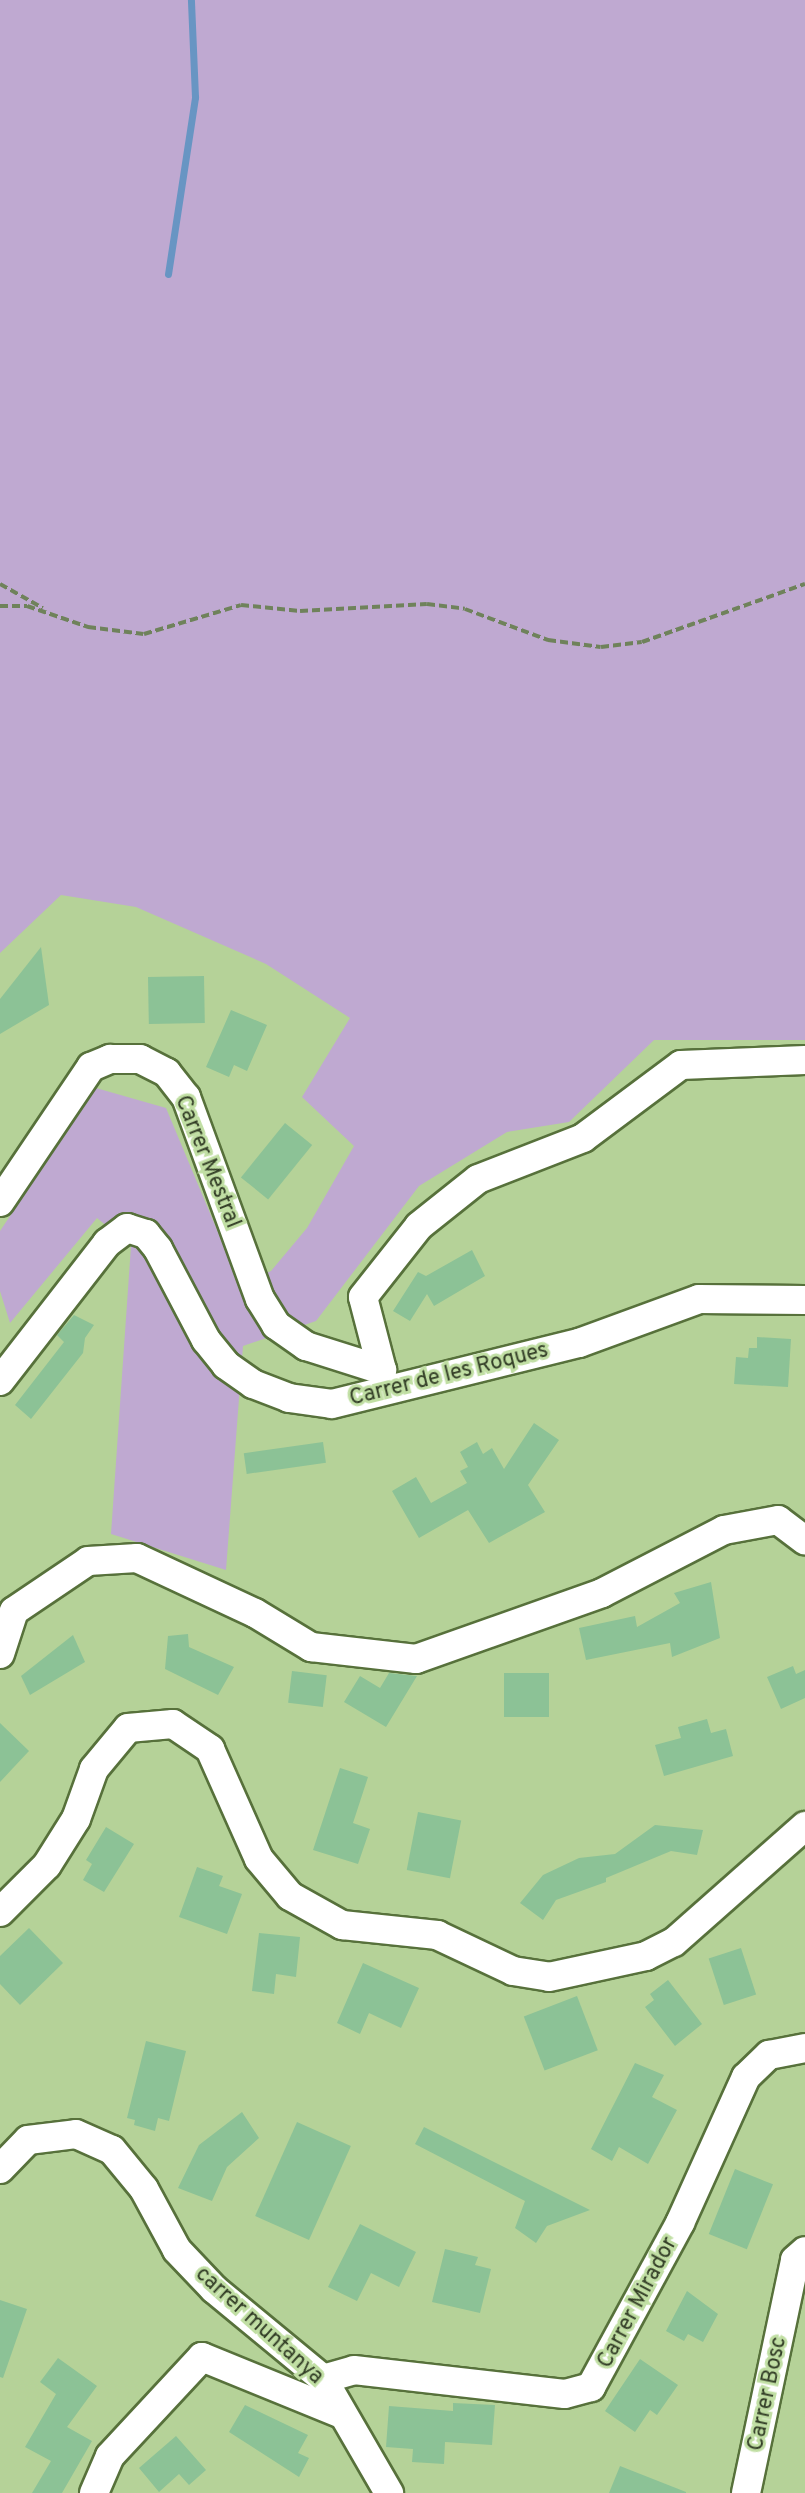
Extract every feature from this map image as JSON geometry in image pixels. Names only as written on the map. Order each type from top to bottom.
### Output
[{"type":"street","name":"Carrer Mestral","points":[[0,1202],[91,1067],[110,1059],[140,1059],[167,1073],[186,1097],[260,1299],[276,1325],[306,1346],[425,1383]]},
{"type":"street","points":[[382,1370],[363,1297],[419,1226],[478,1179],[583,1138],[681,1065],[805,1060]]},
{"type":"street","name":"Carrer de les Roques","points":[[0,1381],[107,1243],[127,1228],[146,1234],[158,1249],[206,1340],[226,1365],[253,1384],[289,1398],[332,1404],[579,1343],[699,1299],[805,1300]]},
{"type":"street","points":[[0,1654],[14,1611],[88,1561],[137,1558],[255,1613],[311,1647],[416,1659],[602,1593],[724,1530],[778,1520],[805,1540]]},
{"type":"street","points":[[0,1912],[47,1865],[76,1819],[94,1769],[128,1728],[173,1724],[210,1749],[259,1859],[290,1896],[342,1925],[437,1935],[513,1971],[549,1977],[646,1956],[674,1942],[805,1826]]},
{"type":"street","name":"Carrer Mirador","points":[[323,2379],[354,2370],[565,2394],[591,2387],[680,2223],[746,2077],[769,2055],[805,2048]]},
{"type":"street","name":"carrer muntanya","points":[[0,2169],[28,2140],[76,2134],[112,2150],[144,2189],[177,2250],[195,2270],[323,2379],[389,2493]]},
{"type":"street","name":"Carrer Bosc","points":[[746,2493],[795,2260],[805,2251]]},
{"type":"street","points":[[94,2493],[110,2456],[202,2357],[342,2414]]},
{"type":"path","points":[[0,584],[49,611],[88,627],[144,634],[241,605],[300,611],[427,604],[465,609],[548,640],[601,647],[642,642],[805,584]]},
{"type":"path","points":[[0,606],[49,611]]},
{"type":"shaded area","points":[[0,0],[805,0],[805,1040],[654,1040],[569,1122],[507,1132],[419,1186],[316,1321],[243,1346],[226,1570],[111,1534],[131,1246],[97,1218],[10,1323],[0,1291],[0,1231],[96,1088],[166,1108],[240,1285],[271,1271],[307,1228],[354,1146],[302,1097],[350,1018],[266,964],[136,907],[61,895],[0,953]]},
{"type":"building","points":[[41,947],[49,1005],[0,1034],[0,999]]},
{"type":"building","points":[[204,976],[205,1023],[149,1024],[148,977]]},
{"type":"building","points":[[231,1010],[267,1025],[247,1071],[234,1065],[229,1077],[206,1067]]},
{"type":"building","points":[[285,1123],[312,1145],[268,1199],[241,1177]]},
{"type":"building","points":[[472,1250],[485,1276],[434,1306],[427,1294],[410,1321],[393,1311],[418,1272],[426,1276]]},
{"type":"building","points":[[74,1315],[94,1325],[85,1338],[83,1353],[31,1419],[15,1405],[64,1342],[57,1335]]},
{"type":"building","points":[[757,1337],[791,1339],[788,1387],[734,1384],[736,1357],[748,1358],[749,1348],[757,1348]]},
{"type":"building","points":[[534,1423],[559,1440],[528,1485],[545,1512],[489,1543],[468,1510],[419,1538],[392,1491],[416,1477],[431,1503],[467,1483],[460,1471],[468,1467],[460,1452],[477,1442],[483,1454],[492,1448],[504,1469]]},
{"type":"building","points":[[323,1442],[326,1463],[247,1474],[244,1453]]},
{"type":"building","points":[[711,1582],[720,1638],[672,1657],[670,1643],[586,1660],[579,1628],[635,1616],[637,1627],[680,1603],[674,1593]]},
{"type":"building","points":[[188,1634],[189,1647],[234,1667],[218,1695],[165,1669],[168,1636]]},
{"type":"building","points":[[73,1635],[85,1662],[30,1695],[21,1676]]},
{"type":"building","points":[[793,1666],[796,1674],[805,1670],[805,1698],[781,1709],[767,1677]]},
{"type":"building","points":[[292,1671],[327,1675],[323,1707],[288,1703]]},
{"type":"building","points":[[389,1673],[417,1676],[386,1727],[344,1702],[360,1676],[380,1688]]},
{"type":"building","points":[[504,1673],[549,1673],[549,1717],[504,1717]]},
{"type":"building","points":[[707,1719],[711,1733],[726,1729],[733,1756],[664,1776],[655,1745],[681,1738],[678,1727]]},
{"type":"building","points":[[0,1723],[29,1751],[0,1782]]},
{"type":"building","points":[[340,1768],[368,1777],[353,1823],[370,1829],[358,1864],[313,1850]]},
{"type":"building","points":[[418,1812],[461,1820],[450,1878],[407,1870]]},
{"type":"building","points":[[655,1825],[703,1830],[697,1855],[671,1851],[606,1878],[606,1882],[556,1900],[543,1920],[520,1903],[543,1875],[579,1858],[615,1854]]},
{"type":"building","points":[[106,1827],[134,1844],[104,1892],[83,1880],[92,1864],[86,1860]]},
{"type":"building","points":[[197,1867],[223,1876],[219,1886],[242,1894],[227,1934],[179,1917]]},
{"type":"building","points":[[29,1928],[63,1963],[20,2005],[0,1984],[0,1956]]},
{"type":"building","points":[[259,1933],[300,1937],[296,1977],[276,1974],[274,1994],[252,1991]]},
{"type":"building","points":[[741,1948],[756,1995],[724,2005],[709,1959]]},
{"type":"building","points":[[363,1963],[419,1988],[401,2028],[369,2013],[360,2034],[337,2023]]},
{"type":"building","points":[[668,1980],[702,2024],[675,2046],[645,2007],[654,2000],[650,1994]]},
{"type":"building","points":[[577,1996],[598,2050],[545,2071],[524,2016]]},
{"type":"building","points":[[146,2041],[186,2051],[169,2121],[158,2118],[155,2131],[134,2125],[135,2120],[127,2118]]},
{"type":"building","points":[[635,2063],[664,2075],[652,2097],[677,2110],[648,2164],[619,2147],[612,2161],[591,2149]]},
{"type":"building","points":[[242,2112],[259,2138],[227,2167],[212,2201],[178,2188],[199,2145]]},
{"type":"building","points":[[297,2122],[351,2146],[309,2240],[255,2216]]},
{"type":"building","points":[[424,2127],[590,2210],[547,2226],[536,2243],[515,2228],[525,2201],[415,2144]]},
{"type":"building","points":[[735,2169],[773,2184],[747,2249],[709,2234]]},
{"type":"building","points":[[360,2224],[416,2252],[399,2287],[371,2273],[357,2301],[328,2287]]},
{"type":"building","points":[[445,2249],[478,2257],[475,2265],[491,2269],[480,2313],[432,2302]]},
{"type":"building","points":[[687,2291],[718,2314],[703,2342],[688,2334],[684,2341],[666,2331]]},
{"type":"building","points":[[0,2300],[27,2309],[3,2378],[0,2377]]},
{"type":"building","points":[[58,2358],[97,2386],[67,2427],[92,2441],[62,2493],[32,2493],[51,2461],[25,2447],[56,2394],[40,2382]]},
{"type":"building","points":[[640,2359],[678,2385],[657,2415],[650,2410],[635,2432],[605,2411]]},
{"type":"building","points":[[453,2403],[495,2405],[492,2445],[445,2442],[444,2464],[412,2462],[413,2449],[386,2447],[389,2406],[453,2411]]},
{"type":"building","points":[[245,2405],[308,2435],[298,2453],[309,2458],[299,2477],[229,2432]]},
{"type":"building","points":[[176,2436],[206,2470],[189,2485],[179,2474],[159,2492],[139,2468]]},
{"type":"building","points":[[620,2466],[686,2492],[686,2493],[609,2493]]},
{"type":"waterway","points":[[168,274],[195,97],[191,0]]}]
